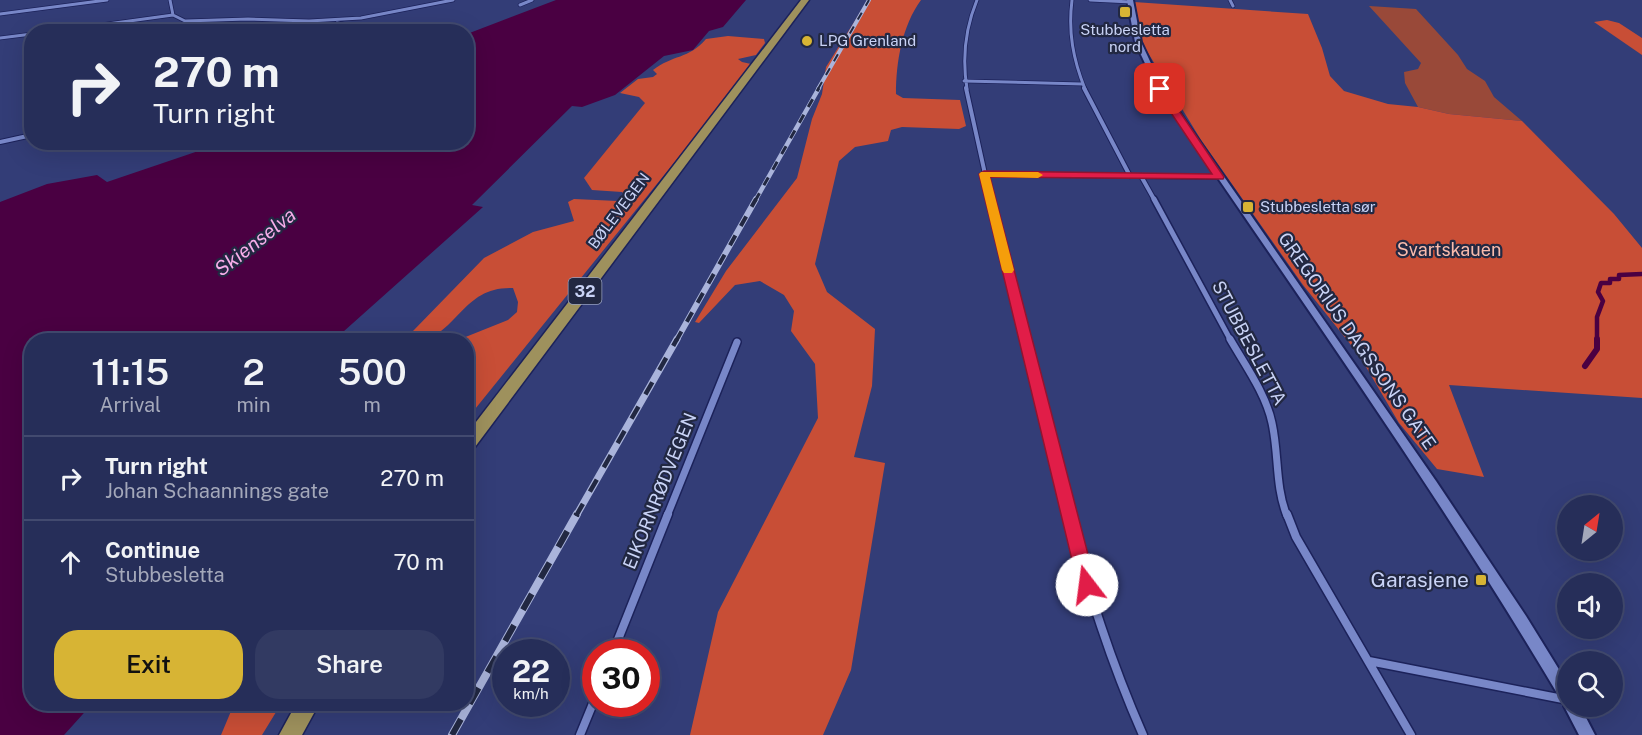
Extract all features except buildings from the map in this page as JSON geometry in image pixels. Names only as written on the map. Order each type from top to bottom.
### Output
[{"type":"main road","name":"BØLEVEGEN","points":[[474,436],[805,0]]},
{"type":"main road","points":[[290,735],[304,711]]},
{"type":"street","points":[[0,14],[107,0]]},
{"type":"street","points":[[170,0],[173,15]]},
{"type":"street","points":[[318,21],[379,15],[453,0]]},
{"type":"street","points":[[520,5],[532,0]]},
{"type":"street","points":[[977,0],[969,15],[967,27],[963,52],[964,81],[984,174],[1052,454],[1092,604],[1117,676],[1143,735]]},
{"type":"street","points":[[1072,0],[1069,30],[1072,52],[1082,84],[1130,176]]},
{"type":"street","points":[[1090,0],[1130,1]]},
{"type":"street","points":[[1230,0],[1233,6]]},
{"type":"street","name":"GREGORIUS DAGSSONS GATE","points":[[1130,1],[1138,42],[1147,65],[1171,107],[1432,484],[1521,620],[1557,681]]},
{"type":"street","points":[[107,24],[173,15],[188,24]]},
{"type":"street","points":[[185,21],[248,19],[341,24]]},
{"type":"street","points":[[0,38],[24,35]]},
{"type":"street","points":[[964,81],[1082,84]]},
{"type":"street","points":[[0,142],[24,137]]},
{"type":"street","points":[[984,174],[1219,177]]},
{"type":"street","name":"STUBBESLETTA","points":[[1141,176],[1260,393],[1272,422],[1280,498],[1296,537],[1411,735]]},
{"type":"street","name":"EIKORNRØDVEGEN","points":[[618,639],[737,342]]},
{"type":"street","points":[[1369,661],[1557,697]]},
{"type":"street","points":[[580,735],[587,717]]},
{"type":"street","points":[[1578,717],[1587,735]]},
{"type":"shaded area","points":[[1369,6],[1416,9],[1458,55],[1467,69],[1485,81],[1494,97],[1522,121],[1449,114],[1418,107],[1405,83],[1404,72],[1418,69],[1421,63]]},
{"type":"green space","points":[[868,0],[921,0],[909,21],[901,45],[896,94],[903,98],[960,100],[966,126],[959,129],[902,127],[891,130],[888,141],[855,147],[839,161],[815,264],[827,292],[875,329],[872,386],[854,457],[885,463],[851,670],[823,735],[690,735],[718,612],[818,418],[815,364],[791,331],[794,311],[784,295],[760,281],[735,285],[699,323],[695,322],[726,271],[797,178],[812,119],[822,94],[826,67]]},
{"type":"green space","name":"Svartskauen","points":[[1134,2],[1308,14],[1322,48],[1330,76],[1344,91],[1388,104],[1418,107],[1449,114],[1522,121],[1614,214],[1642,248],[1642,398],[1449,385],[1484,477],[1437,469],[1399,423],[1359,355],[1303,285],[1201,140],[1142,43]]},
{"type":"green space","points":[[1607,20],[1619,23],[1642,38],[1642,55],[1594,22]]},
{"type":"green space","points":[[728,36],[764,39],[765,43],[756,55],[738,59],[751,64],[707,122],[474,410],[474,334],[508,320],[517,312],[518,302],[513,288],[496,289],[483,294],[438,333],[415,333],[413,331],[484,258],[533,232],[574,221],[568,202],[574,199],[618,201],[627,197],[622,192],[592,190],[584,178],[645,103],[639,97],[620,93],[638,79],[653,77],[657,74],[653,70],[687,54],[706,39]]},
{"type":"green space","points":[[231,711],[277,711],[262,735],[221,735]]},
{"type":"water","name":"Skienselva","points":[[556,0],[746,0],[723,27],[709,31],[693,50],[664,56],[615,95],[582,107],[572,106],[472,205],[483,207],[342,333],[24,333],[24,711],[86,711],[64,735],[0,735],[0,202],[47,184],[97,175],[107,182],[201,150],[474,150],[474,31]]},
{"type":"waterway","points":[[1585,366],[1597,349],[1597,317],[1603,301],[1598,292],[1601,283],[1610,283],[1610,279],[1619,279],[1619,275],[1642,274]]},
{"type":"railway","points":[[818,89],[869,0]]},
{"type":"railway","points":[[755,201],[819,88]]},
{"type":"railway","points":[[676,341],[756,199]]},
{"type":"railway","points":[[576,516],[677,339]]},
{"type":"railway","points":[[474,696],[577,514]]},
{"type":"railway","points":[[452,735],[466,711]]},
{"type":"slow traffic","points":[[1008,270],[984,174],[1038,175]]},
{"type":"place","name":"Stubbesletta nord","points":[[1125,12]]},
{"type":"place","name":"LPG Grenland","points":[[807,41]]},
{"type":"place","name":"Stubbesletta sør","points":[[1248,207]]},
{"type":"place","name":"Garasjene","points":[[1481,580]]},
{"type":"route","points":[[1087,585],[1052,454],[984,174],[1219,177],[1160,89]]}]
